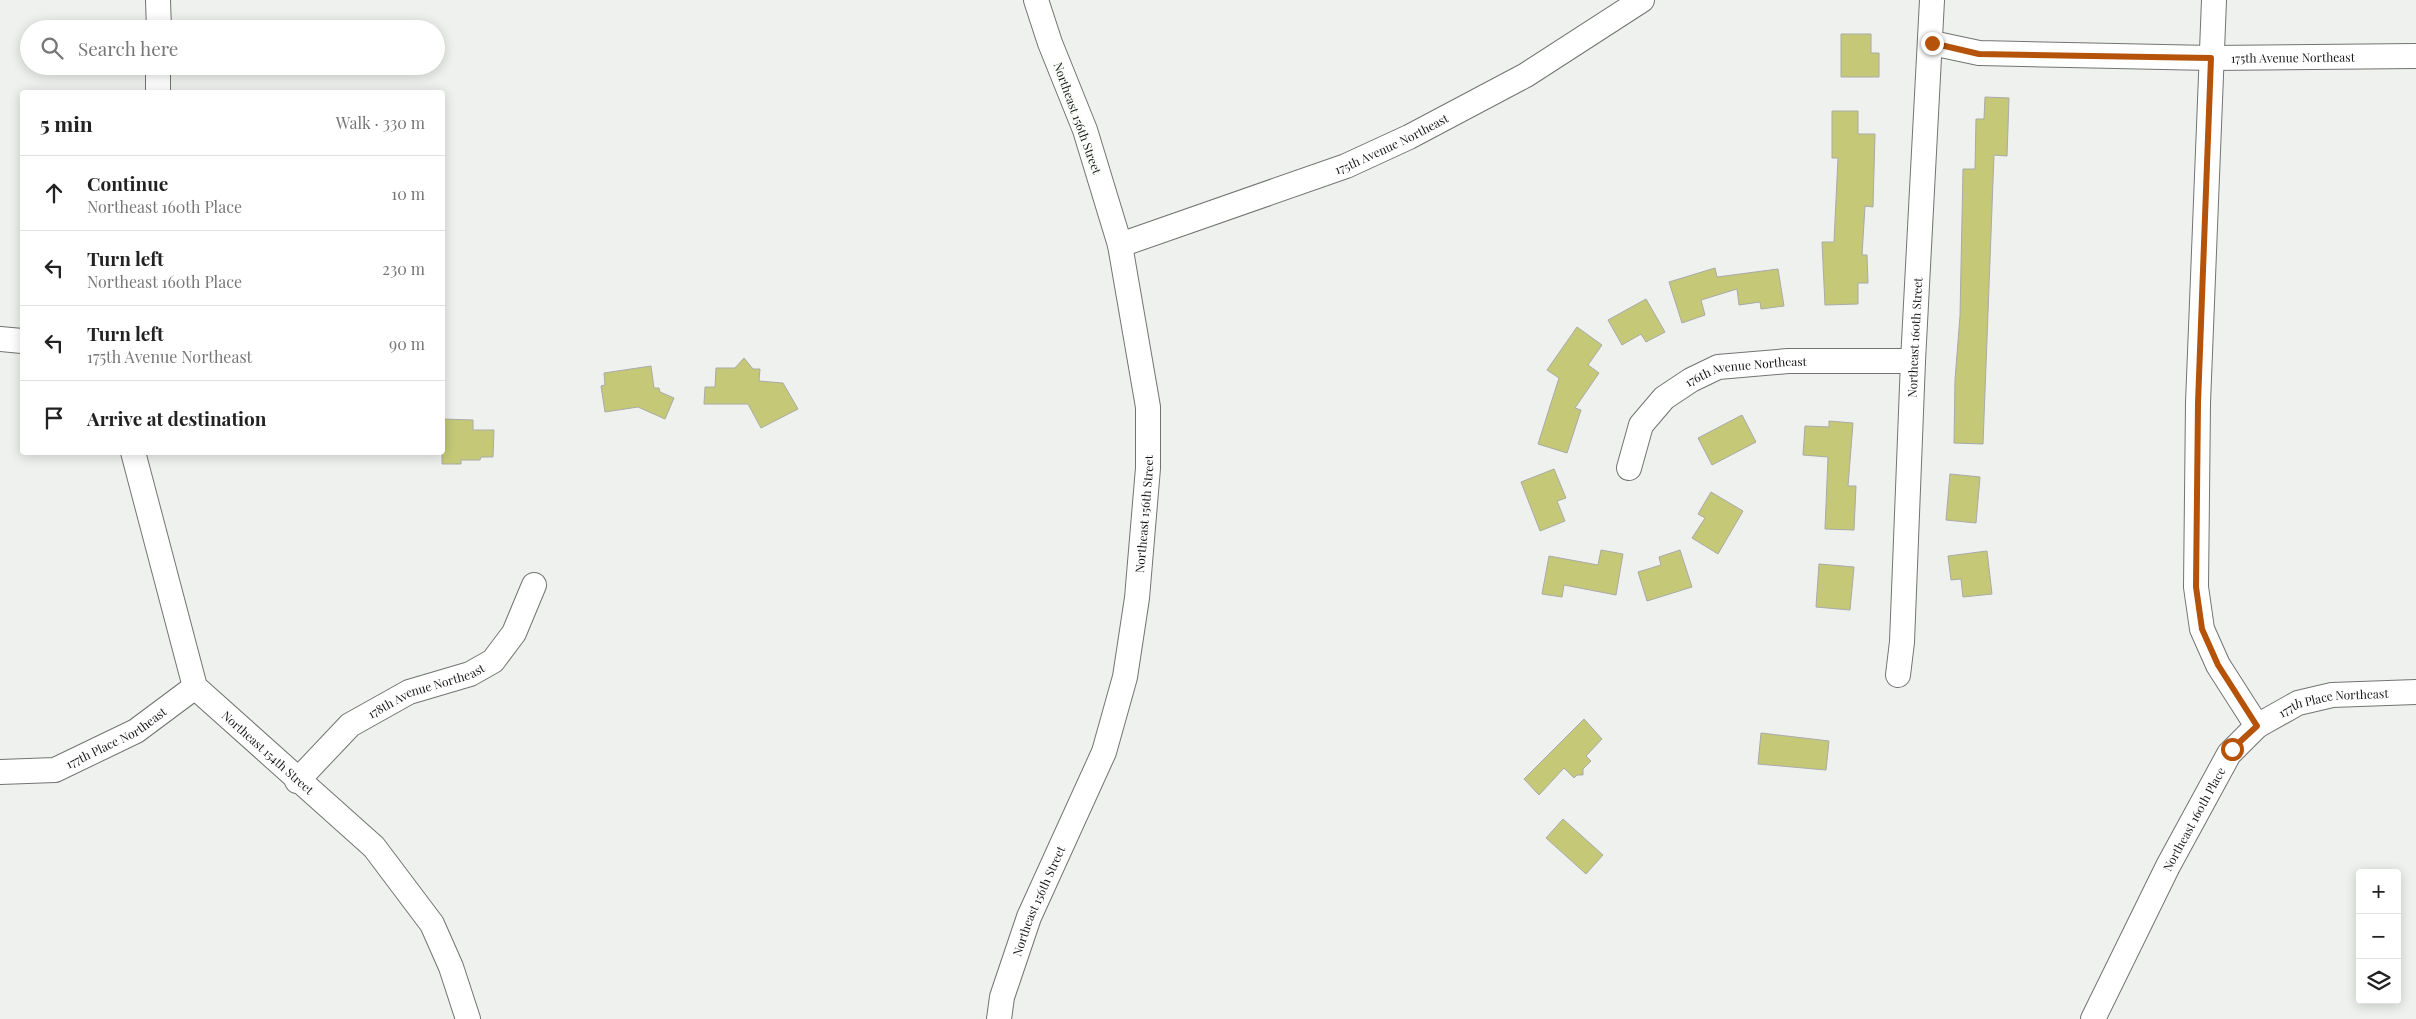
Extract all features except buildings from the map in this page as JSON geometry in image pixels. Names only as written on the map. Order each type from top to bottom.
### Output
[{"type":"street","points":[[158,0],[159,20]]},
{"type":"street","name":"Northeast 156th Street","points":[[999,1019],[1002,997],[1029,917],[1104,752],[1125,677],[1145,523],[1148,468],[1148,407],[1120,244],[1085,130],[1036,0]]},
{"type":"street","name":"175th Avenue Northeast","points":[[1120,244],[1346,166],[1400,141],[1526,75],[1642,0]]},
{"type":"street","name":"Northeast 160th Street","points":[[1898,675],[1902,642],[1913,361],[1932,43],[1932,0]]},
{"type":"street","points":[[2214,0],[2198,403],[2196,587],[2202,629],[2218,665],[2257,726]]},
{"type":"street","name":"175th Avenue Northeast","points":[[1932,43],[1979,54],[2211,58],[2416,56]]},
{"type":"street","points":[[158,75],[158,90]]},
{"type":"street","points":[[0,339],[20,342]]},
{"type":"street","name":"176th Avenue Northeast","points":[[1629,468],[1641,425],[1664,398],[1691,380],[1718,367],[1788,361],[1913,361]]},
{"type":"street","points":[[134,455],[195,687]]},
{"type":"street","name":"178th Avenue Northeast","points":[[297,781],[350,725],[409,692],[470,674],[493,660],[514,633],[534,585]]},
{"type":"street","name":"177th Place Northeast","points":[[0,772],[55,770],[136,731],[195,687]]},
{"type":"street","name":"Northeast 154th Street","points":[[195,687],[297,781],[374,847],[432,924],[451,967],[468,1019]]},
{"type":"street","name":"177th Place Northeast","points":[[2257,726],[2298,703],[2332,695],[2416,692]]},
{"type":"street","name":"Northeast 160th Place","points":[[2093,1019],[2168,866],[2229,754],[2257,726]]},
{"type":"route","points":[[1932,43],[1979,54],[2211,58],[2198,403],[2196,587],[2202,629],[2218,665],[2257,726],[2232,749]]}]
